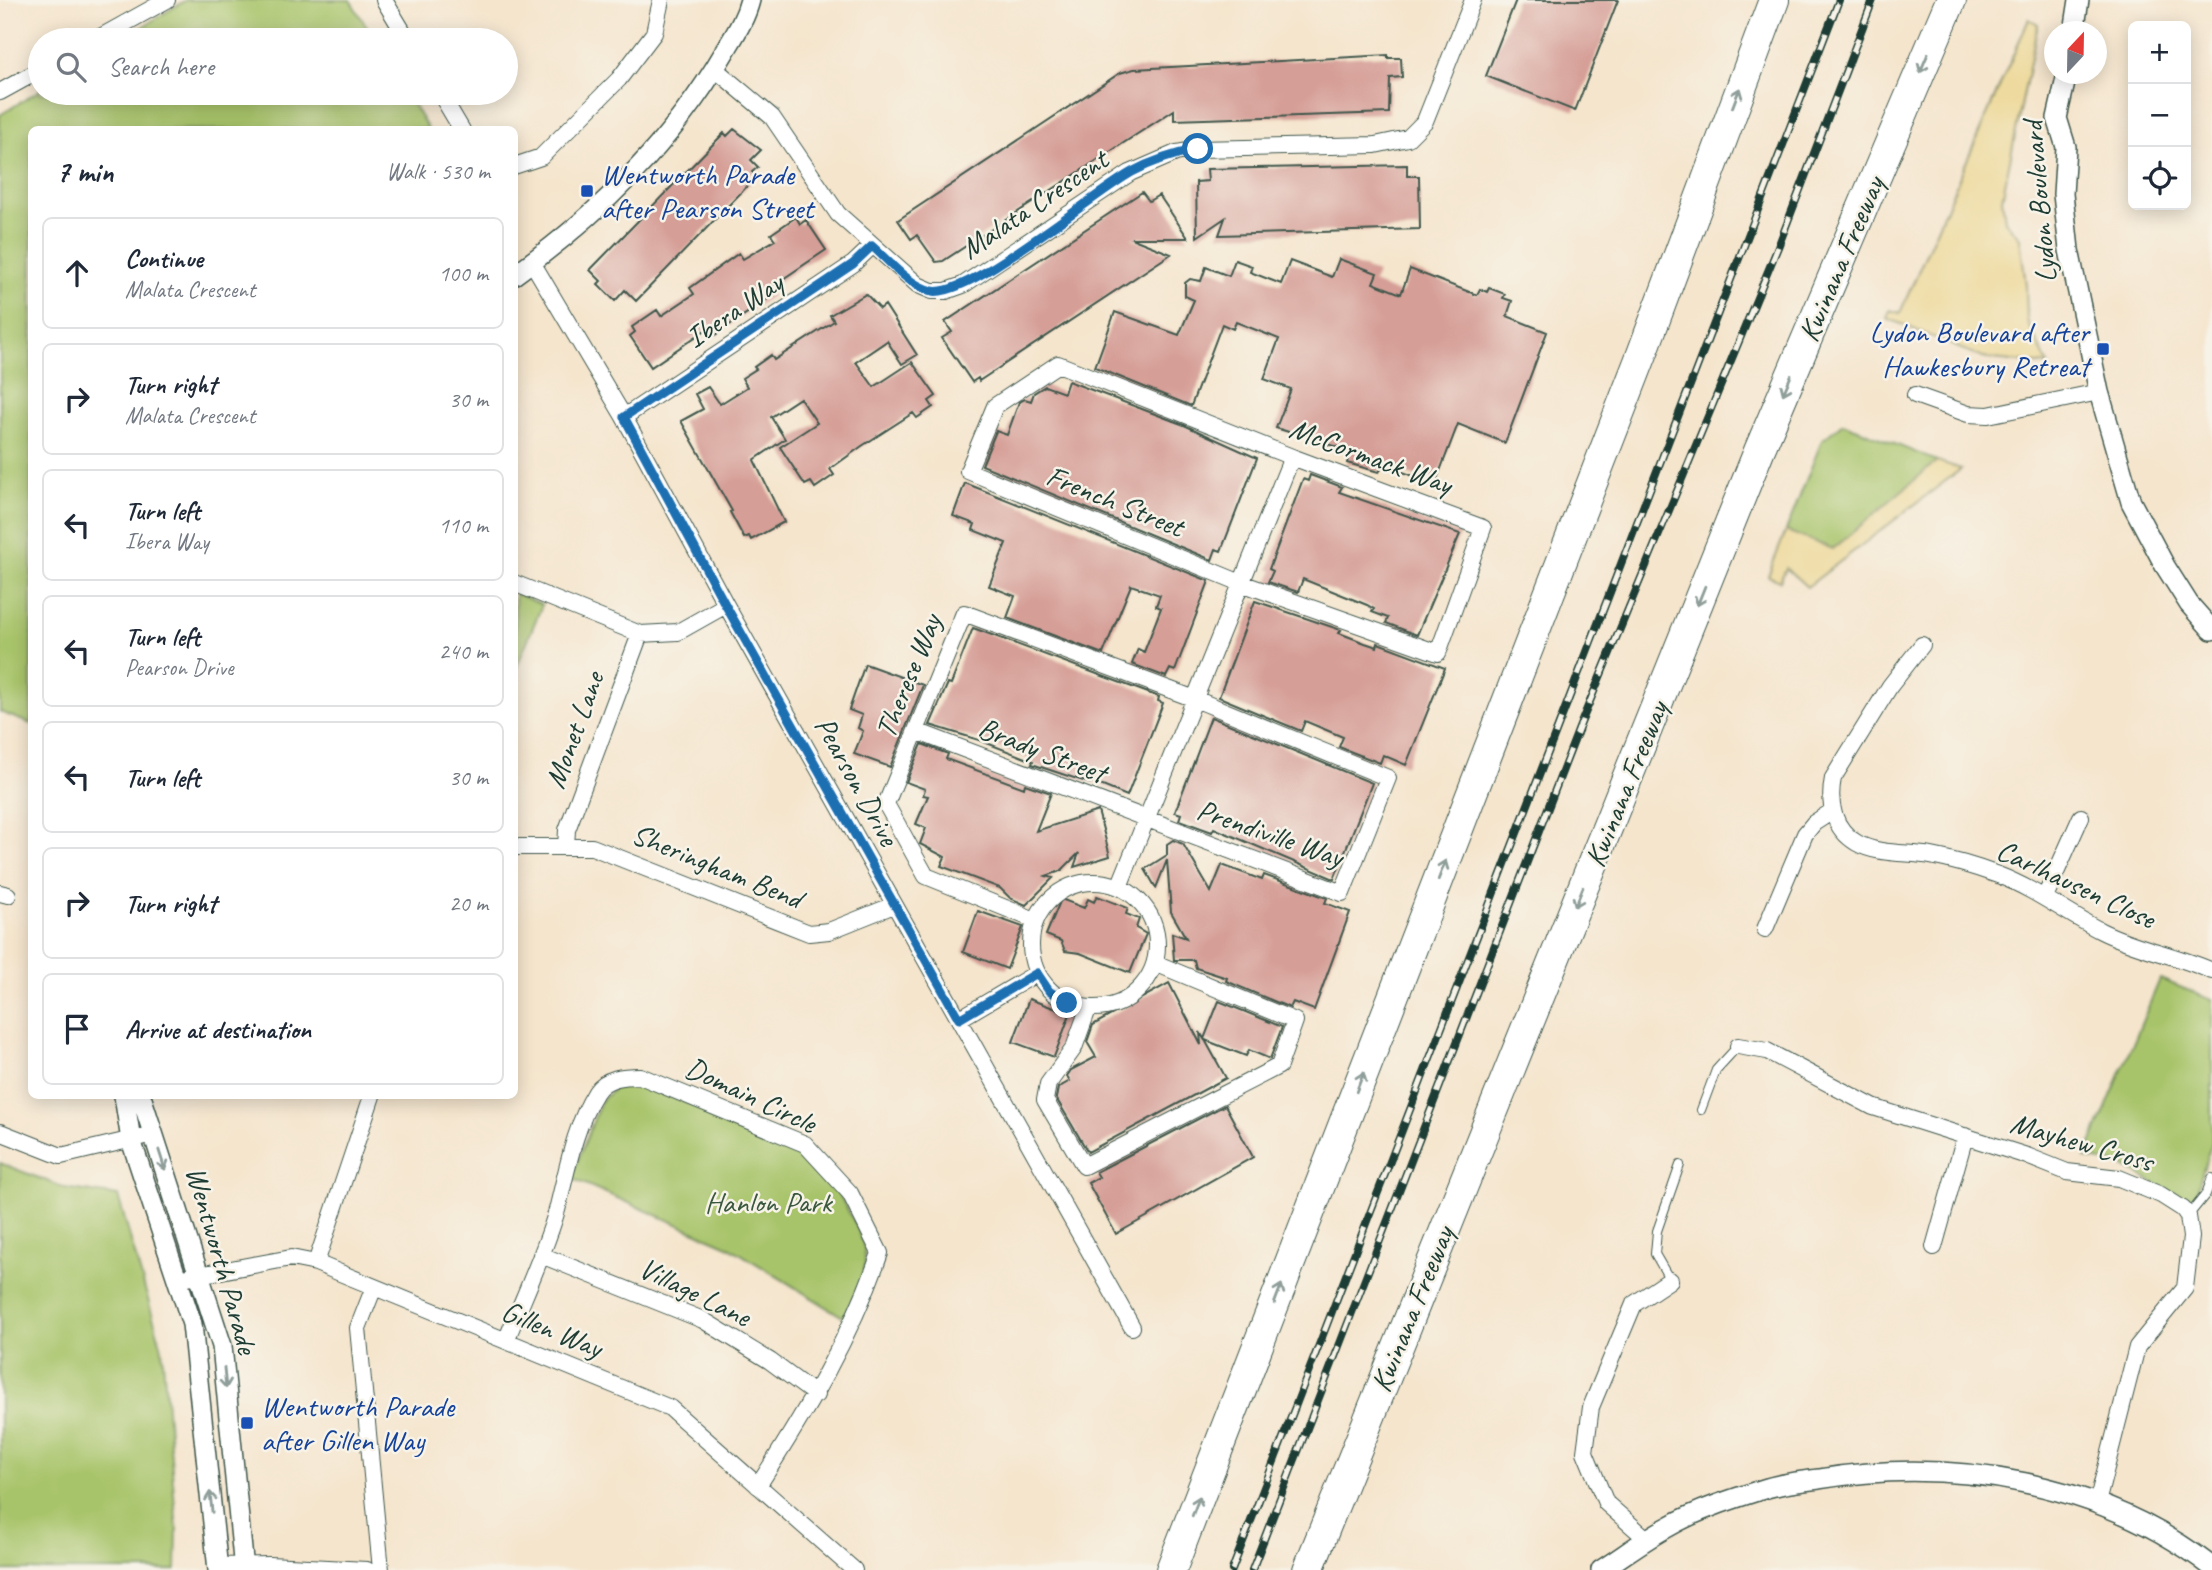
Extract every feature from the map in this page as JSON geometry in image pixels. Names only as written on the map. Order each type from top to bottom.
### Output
[{"type":"highway","points":[[1171,1570],[1637,367],[1774,0]]},
{"type":"highway","name":"Kwinana Freeway","points":[[1308,1570],[1759,451],[1951,0]]},
{"type":"street","points":[[384,0],[401,28]]},
{"type":"street","points":[[518,165],[541,157],[619,79],[654,33],[661,0]]},
{"type":"street","points":[[518,272],[590,214],[638,168],[683,114],[715,69],[748,8],[763,0]]},
{"type":"street","name":"Malata Crescent","points":[[715,69],[772,117],[838,214],[918,285],[932,291],[946,291],[963,285],[997,264],[1130,173],[1158,159],[1198,149],[1375,145],[1408,138],[1429,113],[1473,0]]},
{"type":"street","points":[[2076,21],[2079,0]]},
{"type":"street","points":[[115,28],[157,3]]},
{"type":"street","points":[[0,92],[28,77]]},
{"type":"street","name":"Lydon Boulevard","points":[[2065,84],[2057,118],[2066,147],[2063,194],[2069,250],[2099,392],[2131,502],[2189,604],[2212,630]]},
{"type":"street","points":[[447,105],[460,126]]},
{"type":"street","name":"Ibera Way","points":[[624,417],[853,264],[872,246]]},
{"type":"street","name":"Pearson Drive","points":[[532,262],[624,417],[726,606],[1132,1327]]},
{"type":"street","name":"McCormack Way","points":[[968,471],[995,406],[1058,364],[1292,457],[1483,528],[1438,653],[1241,583]]},
{"type":"street","points":[[1916,396],[1968,414],[1987,415],[2099,392]]},
{"type":"street","points":[[1119,887],[1292,457]]},
{"type":"street","name":"French Street","points":[[968,471],[1241,583]]},
{"type":"street","points":[[518,585],[640,634],[678,632],[726,606]]},
{"type":"street","name":"Therese Way","points":[[1035,920],[926,876],[886,804],[964,613],[1195,699]]},
{"type":"street","name":"Monet Lane","points":[[566,847],[567,830],[640,634]]},
{"type":"street","points":[[1765,929],[1805,834],[1814,823],[1831,812],[1829,794],[1842,760],[1874,716],[1890,686],[1922,645]]},
{"type":"street","name":"Prendiville Way","points":[[1147,820],[1342,893],[1388,778],[1195,699]]},
{"type":"street","name":"Brady Street","points":[[916,732],[1147,820]]},
{"type":"street","name":"Carlhausen Close","points":[[1831,812],[1856,843],[1879,850],[1959,863],[1998,875],[2045,897],[2101,931],[2212,971]]},
{"type":"street","points":[[2045,897],[2081,817]]},
{"type":"street","name":"Sheringham Bend","points":[[518,846],[592,847],[809,933],[829,931],[894,905]]},
{"type":"street","points":[[1100,882],[1119,887],[1135,897],[1151,919],[1158,945],[1155,963],[1146,983],[1130,998],[1110,1007],[1088,1009],[1067,1003],[1049,991],[1037,973],[1031,956],[1035,920],[1046,903],[1062,891],[1080,884],[1100,882]]},
{"type":"street","points":[[1088,1009],[1074,1048],[1048,1084],[1045,1100],[1084,1166],[1279,1066],[1295,1021],[1155,963]]},
{"type":"street","points":[[959,1019],[1037,973]]},
{"type":"street","name":"Mayhew Cross","points":[[1738,1046],[1767,1051],[1873,1107],[2067,1172],[2119,1178],[2161,1195],[2183,1209],[2188,1216]]},
{"type":"street","name":"Domain Circle","points":[[506,1341],[541,1255],[578,1134],[597,1091],[608,1081],[624,1076],[640,1076],[805,1144],[850,1193],[880,1253],[865,1295],[816,1395],[758,1486]]},
{"type":"street","name":"Wentworth Parade","points":[[124,1099],[131,1140],[192,1324],[217,1568]]},
{"type":"street","name":"Wentworth Parade","points":[[142,1099],[222,1346],[244,1568]]},
{"type":"street","points":[[316,1264],[371,1099]]},
{"type":"street","points":[[0,1132],[61,1156],[154,1134]]},
{"type":"street","points":[[1934,1247],[1965,1136]]},
{"type":"street","points":[[2096,1503],[2137,1347],[2185,1288],[2191,1237],[2188,1216]]},
{"type":"street","name":"Village Lane","points":[[541,1255],[703,1320],[769,1361],[816,1395]]},
{"type":"street","name":"Gillen Way","points":[[177,1279],[291,1258],[316,1264],[670,1408],[854,1570]]},
{"type":"street","points":[[1648,1540],[1606,1503],[1585,1452],[1591,1407],[1634,1304],[1670,1280]]},
{"type":"street","points":[[374,1287],[358,1328],[381,1570]]},
{"type":"street","points":[[1601,1570],[1669,1526],[1769,1487],[1875,1471],[1952,1471],[2013,1480],[2096,1503],[2159,1534],[2212,1567]]},
{"type":"street","points":[[217,1568],[367,1570]]},
{"type":"lane","name":"Mayhew Cross","points":[[1701,1110],[1716,1070],[1738,1046]]},
{"type":"lane","points":[[1670,1280],[1655,1254],[1657,1231],[1680,1165]]},
{"type":"lane","points":[[2188,1216],[2206,1194],[2212,1178]]},
{"type":"green space","points":[[186,0],[350,0],[368,28],[140,28]]},
{"type":"green space","points":[[28,98],[28,105],[413,105],[426,126],[28,126],[28,723],[0,712],[0,115]]},
{"type":"green space","points":[[1843,423],[1937,461],[1833,549],[1786,531],[1822,440]]},
{"type":"green space","points":[[518,594],[542,605],[518,664]]},
{"type":"green space","points":[[2160,979],[2212,1000],[2212,1142],[2192,1205],[2122,1165],[2085,1158]]},
{"type":"green space","name":"Hanlon Park","points":[[636,1084],[765,1134],[811,1159],[825,1172],[856,1224],[864,1251],[863,1275],[843,1317],[728,1246],[571,1178],[601,1101],[617,1086]]},
{"type":"green space","points":[[0,1163],[65,1188],[118,1196],[162,1348],[177,1530],[176,1570],[0,1570]]},
{"type":"sand","points":[[2029,19],[2038,24],[2002,199],[2005,221],[2020,238],[2027,320],[2048,365],[1983,358],[1887,318],[1890,310],[1900,313]]},
{"type":"sand","points":[[1937,461],[1961,469],[1807,587],[1786,568],[1780,581],[1768,576],[1786,531],[1833,549]]},
{"type":"building","points":[[1516,0],[1618,0],[1575,111],[1486,76]]},
{"type":"building","points":[[1388,55],[1388,58],[1401,58],[1402,77],[1390,78],[1389,113],[1174,120],[1174,110],[943,261],[936,262],[917,235],[911,239],[898,220],[1120,73],[1134,69]]},
{"type":"building","points":[[734,129],[761,150],[751,160],[758,167],[752,172],[757,176],[636,301],[625,290],[615,301],[598,284],[601,281],[590,270],[724,133],[727,136]]},
{"type":"building","points":[[1407,165],[1407,176],[1419,176],[1420,229],[1219,235],[1225,218],[1197,237],[1196,182],[1208,181],[1207,169]]},
{"type":"building","points":[[1142,192],[1149,201],[1159,195],[1188,238],[1131,238],[1171,254],[979,381],[978,378],[972,382],[942,338],[952,332],[945,322]]},
{"type":"building","points":[[796,217],[800,224],[806,220],[826,250],[768,289],[772,296],[715,335],[710,327],[651,367],[630,336],[635,332],[632,327],[657,310],[661,316],[694,294],[690,288],[739,253],[743,259],[775,240],[771,234]]},
{"type":"building","points":[[1339,259],[1377,273],[1373,283],[1401,294],[1410,269],[1477,295],[1480,289],[1487,292],[1489,288],[1505,294],[1503,298],[1512,301],[1507,316],[1547,332],[1505,443],[1458,424],[1435,484],[1384,465],[1379,472],[1347,463],[1350,451],[1276,428],[1291,389],[1264,379],[1279,339],[1236,322],[1233,329],[1222,324],[1191,406],[1095,367],[1115,312],[1179,335],[1194,300],[1185,296],[1185,283],[1190,279],[1201,281],[1206,267],[1229,276],[1235,260],[1252,266],[1250,272],[1281,284],[1290,261],[1332,277]]},
{"type":"building","points":[[866,294],[880,309],[885,305],[917,355],[902,364],[887,341],[856,362],[874,387],[912,362],[936,396],[929,401],[933,407],[917,418],[913,413],[862,446],[830,469],[834,475],[815,488],[811,482],[805,485],[780,447],[817,423],[800,398],[771,417],[785,439],[754,460],[784,522],[751,540],[749,536],[744,538],[730,512],[732,511],[681,421],[703,409],[695,394],[708,387],[720,404],[747,387],[742,378],[756,369],[754,367],[771,355],[774,360],[828,325],[834,321],[830,315]]},
{"type":"building","points":[[1068,381],[1184,425],[1257,458],[1221,551],[1216,549],[1212,560],[982,465],[996,431],[1007,435],[1019,402],[1025,399],[1031,401],[1034,393],[1045,386],[1064,393]]},
{"type":"building","points":[[1310,475],[1342,487],[1339,492],[1460,534],[1417,635],[1386,623],[1388,618],[1372,612],[1374,609],[1367,605],[1303,579],[1298,592],[1268,582],[1273,571],[1269,569],[1303,479],[1308,481]]},
{"type":"building","points":[[965,483],[1209,581],[1175,671],[1170,669],[1166,677],[1132,664],[1138,649],[1144,652],[1161,608],[1156,606],[1160,595],[1131,585],[1103,654],[1007,618],[1015,596],[989,586],[1006,543],[973,530],[975,524],[953,516]]},
{"type":"building","points":[[1255,601],[1341,630],[1339,633],[1365,643],[1377,647],[1378,643],[1445,668],[1406,765],[1383,755],[1380,763],[1339,747],[1343,737],[1305,721],[1301,731],[1219,697]]},
{"type":"building","points":[[973,628],[1159,697],[1158,701],[1163,703],[1127,796],[1088,780],[1089,783],[1032,764],[1033,761],[979,740],[930,725],[948,683],[951,684]]},
{"type":"building","points":[[865,664],[923,685],[890,767],[854,754],[863,731],[858,728],[862,715],[849,710]]},
{"type":"building","points":[[1211,717],[1372,783],[1334,879],[1214,828],[1212,832],[1179,820],[1181,814],[1175,812]]},
{"type":"building","points":[[922,744],[948,754],[946,759],[1024,788],[1025,784],[1051,793],[1036,831],[1098,811],[1110,856],[1074,867],[1079,853],[1061,871],[1046,876],[1053,878],[1026,905],[1010,898],[1000,888],[941,866],[945,857],[920,844],[926,828],[916,824],[928,796],[923,795],[925,789],[906,782]]},
{"type":"building","points":[[1173,840],[1183,844],[1211,892],[1222,865],[1262,880],[1264,875],[1327,898],[1325,903],[1350,912],[1314,1010],[1293,1002],[1290,1008],[1226,981],[1227,978],[1196,968],[1194,960],[1174,960],[1172,933],[1186,938],[1171,912],[1167,860],[1156,888],[1145,869],[1167,855],[1167,844]]},
{"type":"building","points":[[1097,896],[1128,908],[1126,914],[1139,919],[1136,928],[1146,934],[1130,973],[1080,953],[1065,951],[1061,941],[1046,935],[1061,899],[1084,908],[1088,899],[1094,902]]},
{"type":"building","points":[[978,911],[1023,927],[1007,969],[963,952]]},
{"type":"building","points":[[1169,983],[1201,1045],[1200,1032],[1204,1039],[1219,1001],[1282,1027],[1270,1059],[1249,1050],[1246,1056],[1205,1040],[1226,1078],[1088,1152],[1056,1098],[1058,1088],[1070,1081],[1067,1076],[1071,1070],[1096,1057],[1087,1042],[1093,1025]]},
{"type":"building","points":[[1029,999],[1070,1014],[1054,1057],[1013,1042]]},
{"type":"building","points":[[1225,1105],[1253,1157],[1116,1234],[1088,1183],[1099,1177],[1096,1172]]},
{"type":"railway","points":[[1232,1570],[1839,0]]},
{"type":"railway","points":[[1252,1570],[1581,723],[1778,247],[1873,0]]},
{"type":"place","name":"Wentworth Parade after Pearson Street","points":[[587,191]]},
{"type":"place","name":"Lydon Boulevard after Hawkesbury Retreat","points":[[2103,349]]},
{"type":"place","name":"Wentworth Parade after Gillen Way","points":[[247,1423]]},
{"type":"route","points":[[1067,1003],[1049,991],[1037,973],[959,1019],[726,606],[624,417],[853,264],[872,246],[918,285],[932,291],[946,291],[963,285],[997,264],[1130,173],[1158,159],[1198,149]]}]
